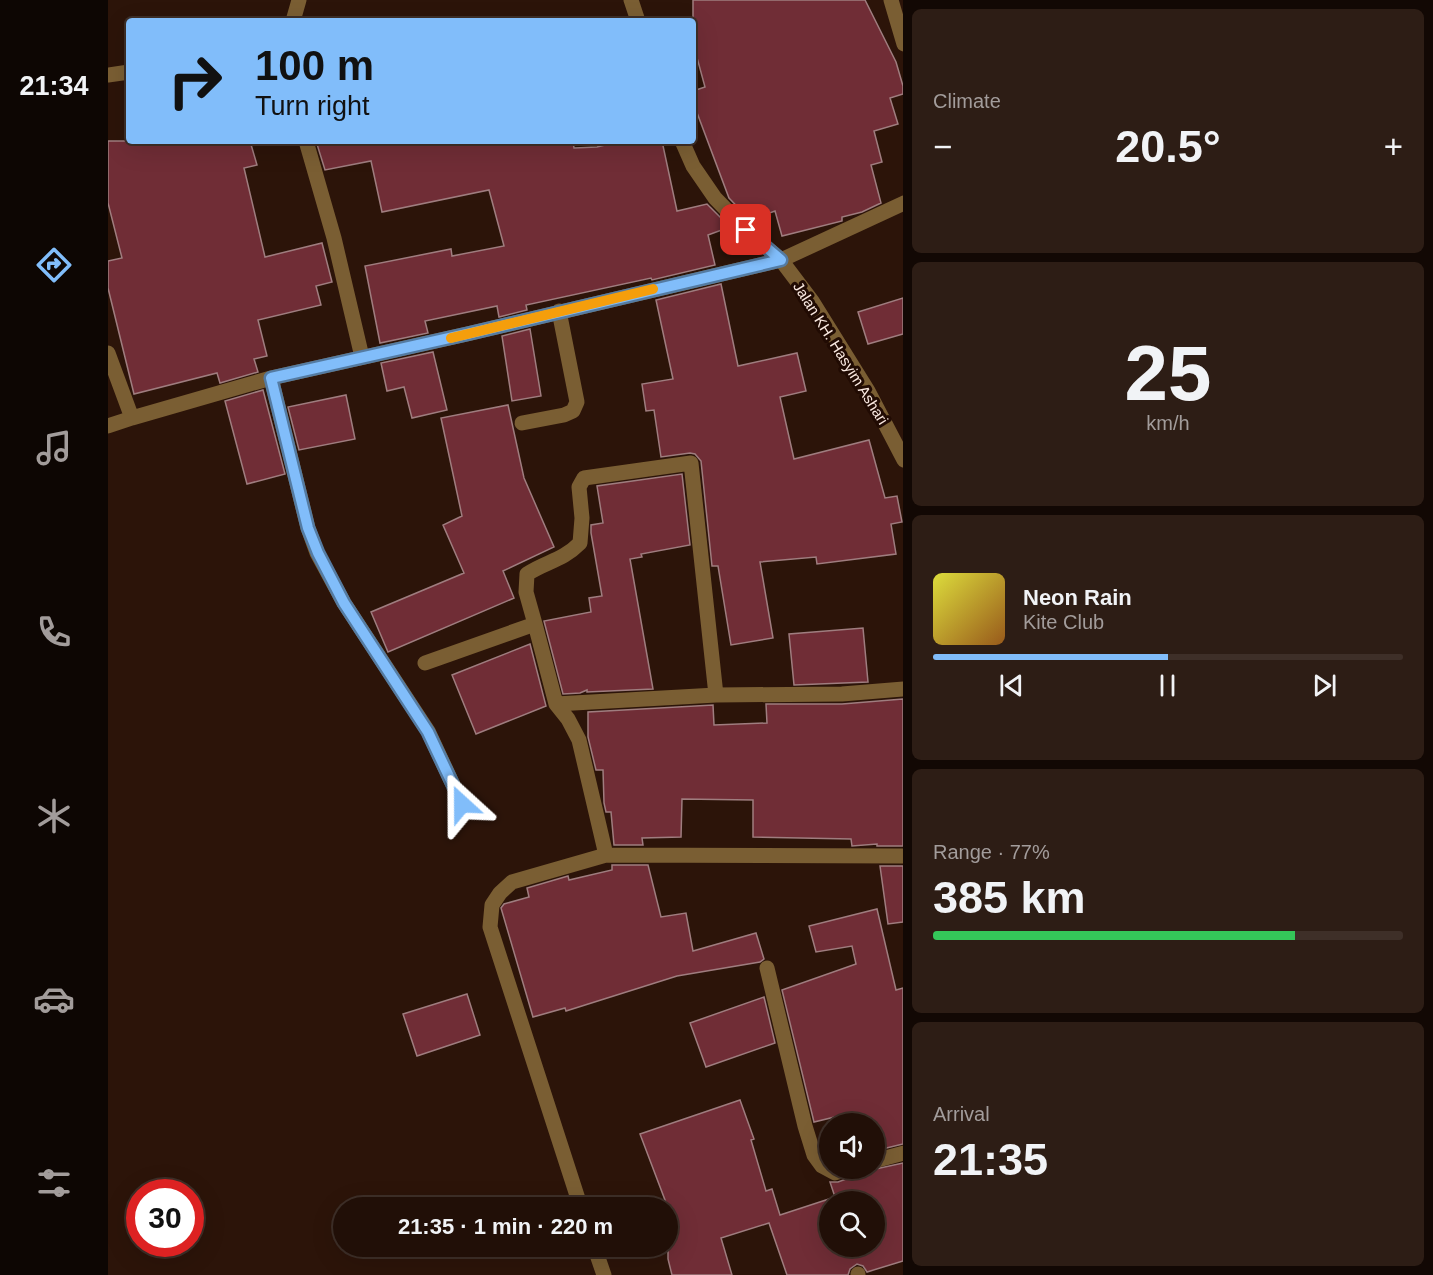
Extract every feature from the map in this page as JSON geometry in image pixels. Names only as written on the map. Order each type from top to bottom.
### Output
[{"type":"street","points":[[294,18],[299,0]]},
{"type":"street","points":[[631,0],[637,18]]},
{"type":"street","points":[[891,0],[903,44]]},
{"type":"street","points":[[108,75],[126,72]]},
{"type":"street","points":[[307,144],[334,238],[362,357]]},
{"type":"street","name":"Jalan KH. Hasyim Ashari","points":[[683,144],[693,166],[715,198],[746,230],[781,260],[812,301],[868,391],[903,460]]},
{"type":"street","points":[[108,426],[132,417],[271,378],[781,260],[903,203]]},
{"type":"street","points":[[522,423],[564,415],[573,411],[577,402],[559,311]]},
{"type":"street","points":[[108,352],[132,417]]},
{"type":"street","points":[[271,378],[308,528],[318,553],[344,603],[428,732],[462,804]]},
{"type":"street","points":[[606,855],[579,740],[568,719],[556,704],[526,592],[527,574],[539,566],[558,561],[580,543],[582,518],[579,487],[584,478],[691,463],[716,695]]},
{"type":"street","points":[[425,663],[536,624]]},
{"type":"street","points":[[556,704],[716,695],[842,694],[903,689]]},
{"type":"street","points":[[577,1197],[490,927],[492,905],[500,893],[512,882],[606,855],[903,856]]},
{"type":"street","points":[[767,968],[805,1125],[814,1155],[819,1162]]},
{"type":"street","points":[[885,1158],[903,1153]]},
{"type":"street","points":[[598,1257],[604,1275]]},
{"type":"building","points":[[693,0],[865,0],[896,62],[903,86],[903,94],[890,98],[898,124],[874,131],[882,162],[871,165],[881,203],[862,212],[842,217],[842,221],[782,236],[775,211],[750,220],[729,198],[696,110],[696,90],[705,87],[696,54],[696,18],[693,18]]},
{"type":"building","points":[[108,141],[126,141],[126,144],[251,144],[257,165],[244,168],[265,257],[322,243],[332,282],[316,286],[321,305],[258,320],[267,356],[254,359],[258,372],[220,383],[217,373],[134,394],[108,288],[108,261],[122,258],[108,203]]},
{"type":"building","points":[[317,144],[573,144],[574,148],[609,144],[663,144],[677,211],[707,204],[730,227],[708,235],[715,265],[526,305],[527,310],[499,317],[497,306],[425,321],[428,333],[380,343],[365,266],[451,249],[452,256],[504,246],[489,190],[382,212],[371,161],[325,170]]},
{"type":"building","points":[[721,284],[738,366],[797,353],[806,391],[780,397],[794,459],[869,440],[885,498],[897,496],[902,522],[891,524],[896,554],[817,564],[816,557],[760,562],[773,638],[731,645],[718,566],[712,566],[701,461],[695,454],[690,453],[661,457],[654,410],[646,411],[642,384],[673,379],[656,300]]},
{"type":"building","points":[[903,298],[903,334],[868,344],[858,312]]},
{"type":"building","points":[[530,329],[541,396],[512,401],[502,336]]},
{"type":"building","points":[[433,352],[447,410],[412,418],[404,387],[387,391],[381,363]]},
{"type":"building","points":[[263,390],[285,474],[247,484],[225,401]]},
{"type":"building","points":[[346,395],[355,439],[299,450],[288,407]]},
{"type":"building","points":[[508,405],[524,478],[554,547],[503,571],[514,598],[388,652],[371,612],[464,573],[443,525],[462,516],[441,418]]},
{"type":"building","points":[[682,474],[690,545],[641,554],[642,557],[630,559],[653,689],[587,692],[587,690],[580,693],[563,694],[544,621],[591,612],[589,598],[602,596],[591,533],[591,525],[603,523],[597,486]]},
{"type":"building","points":[[863,628],[868,682],[794,685],[789,634]]},
{"type":"building","points":[[530,644],[546,706],[476,734],[452,675]]},
{"type":"building","points":[[903,699],[903,846],[877,846],[877,844],[852,846],[851,839],[753,837],[753,800],[682,799],[681,837],[642,838],[643,845],[614,845],[611,812],[606,812],[604,803],[603,770],[596,770],[588,737],[588,712],[713,705],[714,725],[767,723],[766,704],[842,704]]},
{"type":"building","points":[[612,865],[648,865],[661,917],[686,913],[693,951],[756,933],[764,959],[760,962],[677,976],[566,1011],[565,1008],[533,1017],[501,908],[504,904],[529,897],[527,888],[568,876],[569,880],[612,870]]},
{"type":"building","points":[[880,866],[903,866],[903,922],[888,924]]},
{"type":"building","points":[[877,909],[896,990],[903,988],[903,1144],[885,1148],[885,1113],[819,1113],[819,1121],[814,1122],[782,990],[856,964],[852,946],[816,952],[809,926]]},
{"type":"building","points":[[467,994],[480,1035],[417,1056],[403,1014]]},
{"type":"building","points":[[764,997],[775,1043],[706,1067],[690,1023]]},
{"type":"building","points":[[740,1100],[754,1139],[751,1140],[766,1191],[772,1189],[780,1215],[819,1202],[819,1257],[885,1257],[885,1191],[833,1191],[830,1182],[846,1179],[885,1179],[885,1167],[903,1163],[903,1261],[867,1272],[863,1266],[857,1264],[850,1269],[848,1275],[787,1275],[769,1223],[721,1238],[732,1275],[672,1275],[668,1257],[678,1257],[678,1197],[664,1197],[640,1134]]},
{"type":"slow traffic","points":[[451,338],[653,289]]},
{"type":"route","points":[[462,804],[428,732],[394,676],[344,603],[318,553],[308,528],[271,378],[781,260],[746,230]]}]
